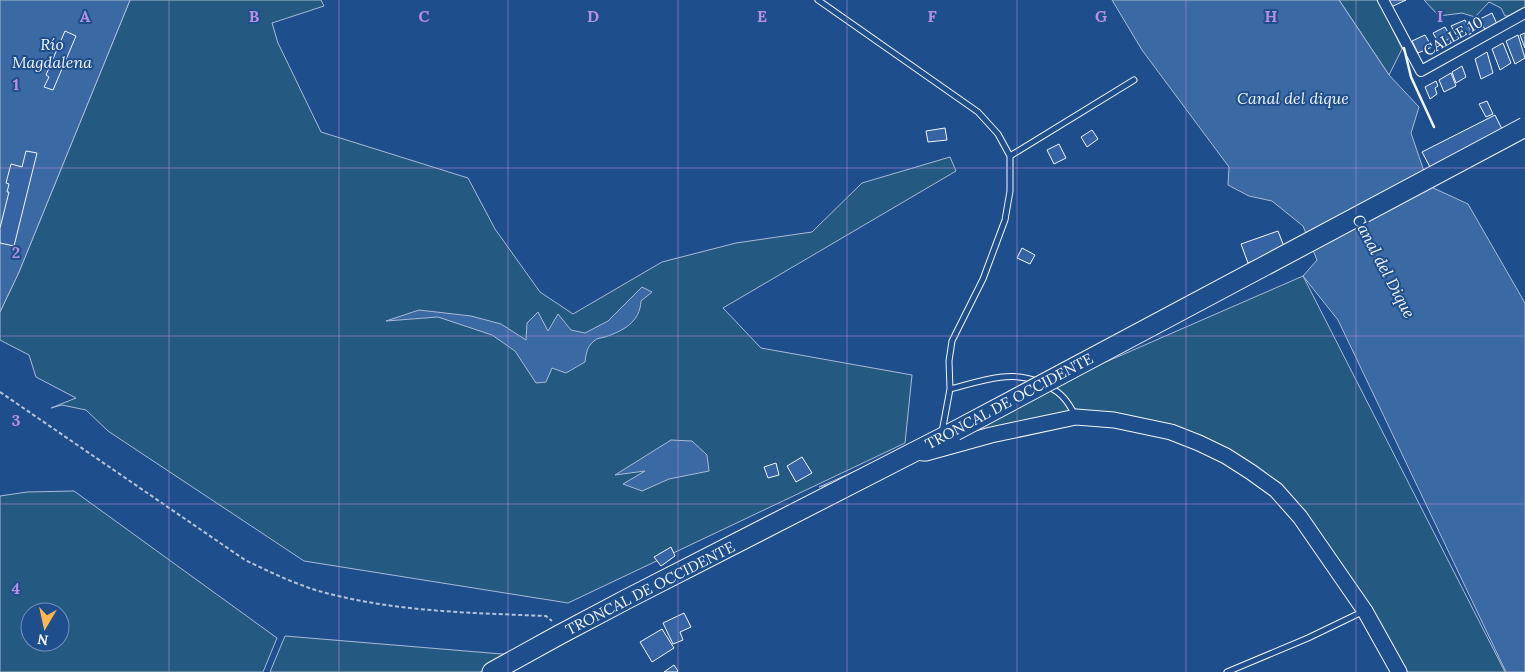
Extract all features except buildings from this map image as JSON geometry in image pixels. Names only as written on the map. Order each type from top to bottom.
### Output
[{"type":"highway","name":"TRONCAL DE OCCIDENTE","points":[[492,672],[559,635],[948,435],[1525,127]]},
{"type":"street","name":"CALLE 10","points":[[1383,0],[1421,71],[1525,13]]},
{"type":"street","points":[[916,450],[926,453],[991,434],[1076,417],[1114,420],[1171,432],[1198,443],[1226,456],[1251,472],[1276,490],[1300,516],[1365,611],[1398,672]]},
{"type":"lane","points":[[818,0],[978,112],[998,134],[1010,156],[1010,191],[1005,220],[983,279],[952,341],[948,361],[950,390],[948,435]]},
{"type":"lane","points":[[1010,156],[1134,80]]},
{"type":"lane","points":[[950,390],[1002,377],[1021,377],[1034,380],[1062,395],[1076,417]]},
{"type":"lane","points":[[1227,672],[1308,638],[1365,611]]},
{"type":"path","points":[[0,392],[245,560],[288,581],[334,595],[415,610],[546,616],[553,622],[559,635]]},
{"type":"shaded area","points":[[130,0],[321,0],[324,6],[272,23],[278,43],[321,132],[468,178],[495,229],[540,292],[573,314],[662,262],[736,243],[812,232],[862,183],[950,157],[956,171],[723,308],[761,348],[912,375],[905,443],[568,603],[304,561],[108,431],[86,410],[62,405],[51,408],[76,398],[36,377],[29,355],[0,340],[0,312],[19,272]]},
{"type":"shaded area","points":[[1339,0],[1377,0],[1402,49],[1389,75]]},
{"type":"shaded area","points":[[1424,0],[1525,0],[1525,10],[1514,16],[1505,16],[1501,8],[1489,2],[1475,17],[1462,13],[1439,16]]},
{"type":"shaded area","points":[[1303,276],[1505,672],[1391,672],[1366,605],[1276,490],[1199,443],[1076,417],[819,487]]},
{"type":"shaded area","points":[[74,491],[277,638],[263,672],[0,672],[0,496],[27,492]]},
{"type":"shaded area","points":[[285,636],[514,655],[480,672],[270,672]]},
{"type":"water","name":"Río Magdalena","points":[[0,0],[130,0],[19,272],[0,312]]},
{"type":"water","name":"Canal del dique","points":[[1112,0],[1339,0],[1389,75],[1419,107],[1411,133],[1429,186],[1468,204],[1525,303],[1525,672],[1506,672],[1338,320],[1303,276],[1317,260],[1303,226],[1272,201],[1249,196],[1228,185],[1229,167],[1142,50]]},
{"type":"water","points":[[642,287],[652,292],[641,301],[637,315],[629,325],[618,332],[595,340],[588,348],[585,362],[566,373],[552,368],[546,382],[536,383],[515,351],[492,335],[438,317],[386,321],[419,310],[471,316],[501,324],[526,340],[527,323],[538,312],[548,331],[558,314],[571,330],[585,333],[608,321]]},
{"type":"water","points":[[671,440],[692,441],[707,455],[709,471],[669,479],[642,491],[623,484],[645,471],[615,475]]},
{"type":"wall","points":[[1404,48],[1411,77],[1434,127]]},
{"type":"water label","name":"Canal del Dique","points":[[1384,266]]}]
